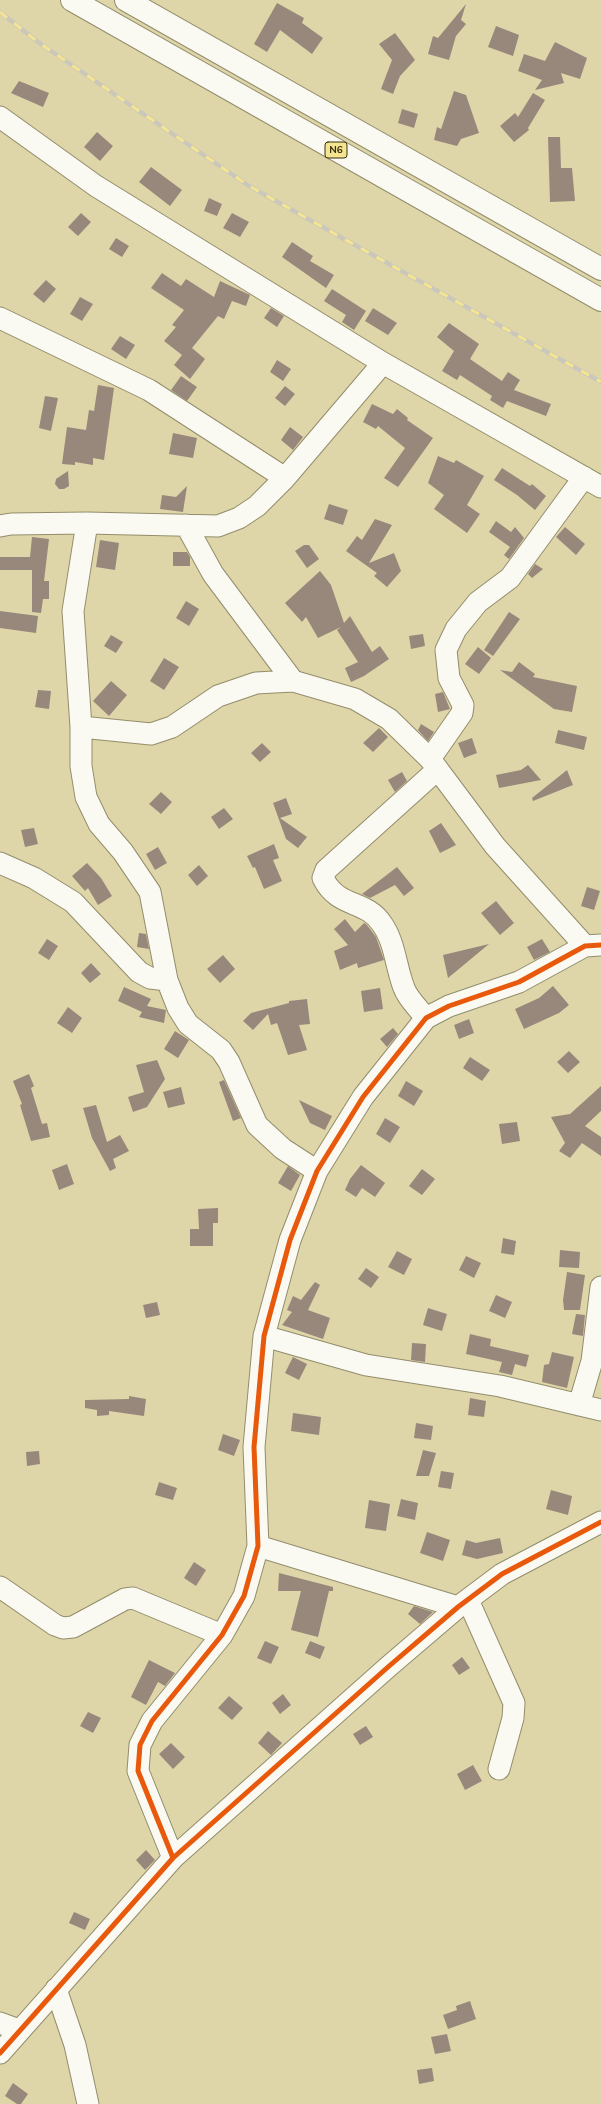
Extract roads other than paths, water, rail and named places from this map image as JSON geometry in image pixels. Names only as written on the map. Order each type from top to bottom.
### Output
[{"type":"highway","name":"N6","points":[[72,0],[601,300]]},
{"type":"highway","name":"N6","points":[[126,0],[601,269]]},
{"type":"street","points":[[0,117],[96,186],[383,363],[592,482],[510,578],[478,602],[456,629],[446,650],[449,678],[463,706],[462,713],[433,764],[326,870],[323,878],[329,890],[334,894],[370,911],[382,924],[389,939],[404,989],[426,1018]]},
{"type":"street","points":[[0,318],[149,390],[285,478]]},
{"type":"street","points":[[0,526],[11,524],[87,523],[218,526],[239,518],[257,506],[285,478],[383,363]]},
{"type":"street","points":[[87,523],[73,611],[81,727],[81,766],[86,797],[99,824],[123,852],[150,892],[167,980],[178,1008],[188,1024],[221,1050],[229,1062],[257,1125],[283,1149],[317,1171]]},
{"type":"street","points":[[186,525],[213,574],[293,681]]},
{"type":"street","points":[[81,727],[152,734],[172,727],[218,696],[256,683],[293,681],[355,699],[389,719],[433,764],[495,846],[593,945],[519,982],[449,1006],[426,1018],[363,1097],[317,1171],[290,1240],[264,1336],[254,1447],[258,1546],[244,1596],[222,1635],[152,1721],[140,1745],[138,1771],[173,1858]]},
{"type":"street","points":[[0,863],[34,878],[73,902],[139,972],[150,978],[167,980]]},
{"type":"street","points":[[579,1405],[592,1360],[601,1287]]},
{"type":"street","points":[[264,1336],[366,1365],[500,1386],[601,1410]]},
{"type":"street","points":[[0,2053],[173,1858],[463,1603],[502,1574],[601,1522]]},
{"type":"street","points":[[258,1546],[463,1603],[514,1703],[513,1718],[499,1769]]},
{"type":"street","points":[[0,1587],[55,1625],[63,1628],[73,1627],[125,1599],[133,1598],[222,1635]]},
{"type":"street","points":[[56,1989],[75,2045],[88,2104]]},
{"type":"street","points":[[0,2023],[20,2030]]},
{"type":"railway","points":[[0,12],[38,42],[249,186],[601,382]]}]
